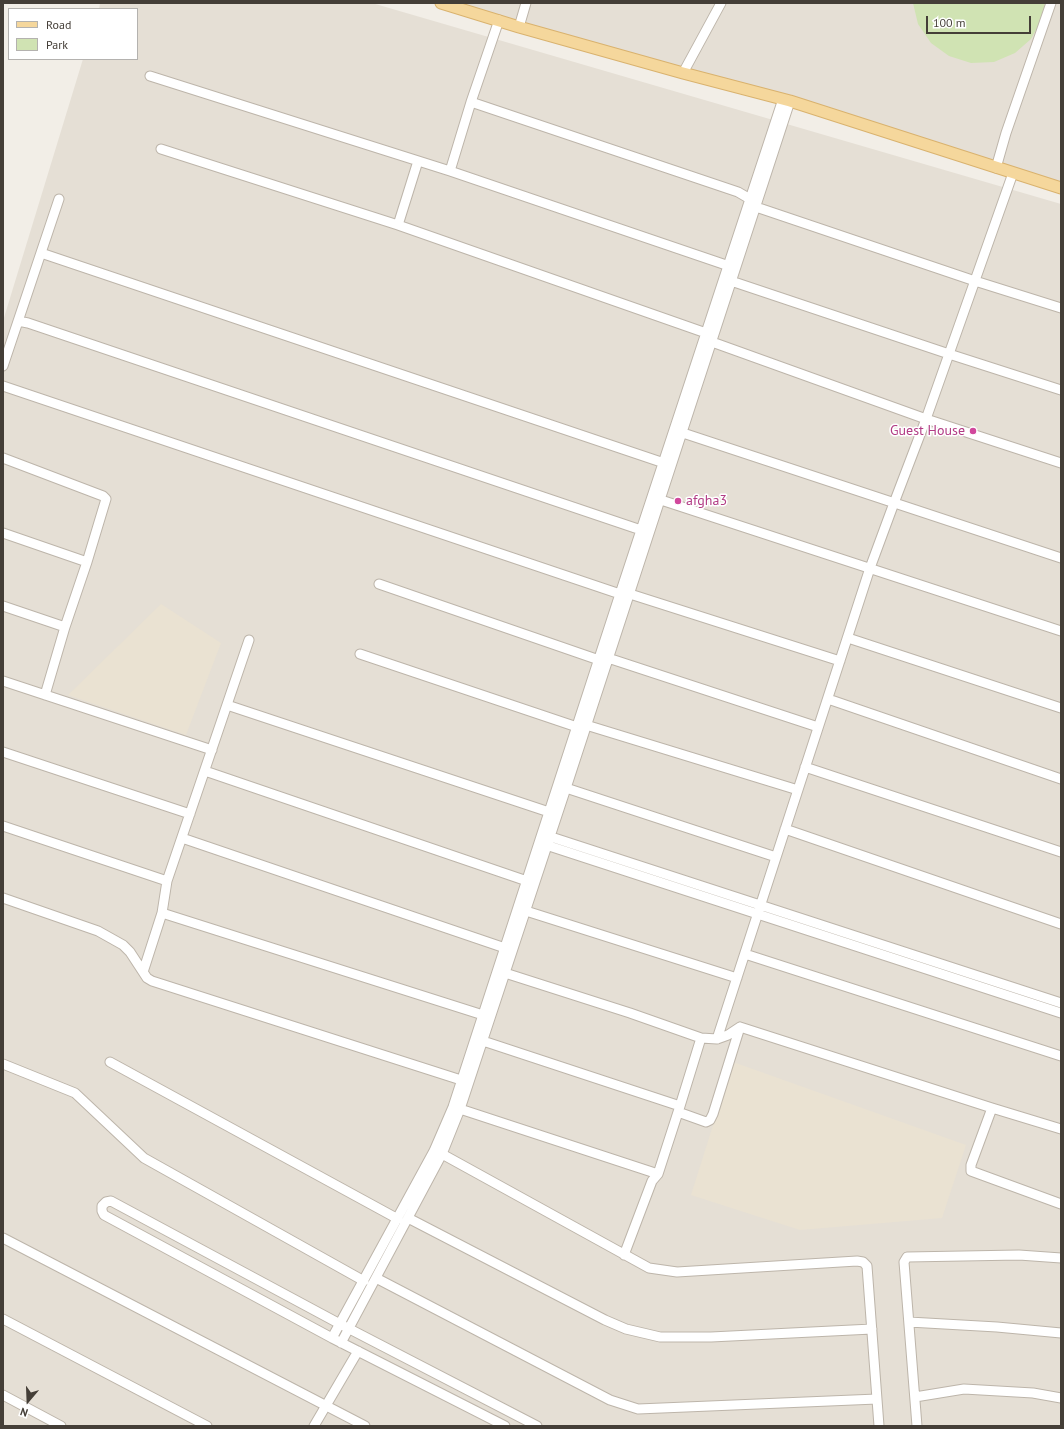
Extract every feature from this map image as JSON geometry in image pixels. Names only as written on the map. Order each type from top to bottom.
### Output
[{"type":"main road","points":[[441,3],[519,27],[683,73],[787,100],[1061,188]]},
{"type":"street","points":[[519,27],[526,3]]},
{"type":"street","points":[[683,73],[721,3]]},
{"type":"street","points":[[996,168],[1006,133],[1051,3]]},
{"type":"street","points":[[450,171],[498,20]]},
{"type":"street","points":[[150,76],[450,171],[729,266]]},
{"type":"street","points":[[332,1338],[460,1110],[526,911],[545,840],[549,812],[608,658],[641,530],[664,463],[712,342],[753,203],[787,100]]},
{"type":"street","points":[[471,102],[738,192],[753,203],[975,281],[1061,308]]},
{"type":"street","points":[[161,149],[398,226],[706,333]]},
{"type":"street","points":[[398,226],[418,161]]},
{"type":"street","points":[[718,1039],[736,978],[870,568],[926,419],[1013,173]]},
{"type":"street","points":[[3,366],[59,199]]},
{"type":"street","points":[[341,1343],[442,1154],[443,1139],[461,1080],[527,881],[566,788],[599,660],[661,500],[683,433],[689,400],[706,333],[753,203]]},
{"type":"street","points":[[41,253],[664,463]]},
{"type":"street","points":[[731,281],[1061,390]]},
{"type":"street","points":[[18,321],[641,530]]},
{"type":"street","points":[[712,342],[926,419],[1061,463]]},
{"type":"street","points":[[3,386],[625,594],[840,661]]},
{"type":"street","points":[[683,433],[1061,558]]},
{"type":"street","points":[[3,458],[103,496],[106,499],[88,562],[65,627],[45,695]]},
{"type":"street","points":[[661,500],[1061,631]]},
{"type":"street","points":[[3,533],[88,562]]},
{"type":"street","points":[[379,584],[599,660]]},
{"type":"street","points":[[3,606],[65,627]]},
{"type":"street","points":[[848,638],[1061,708]]},
{"type":"street","points":[[143,972],[162,913],[167,881],[249,640]]},
{"type":"street","points":[[360,654],[582,726],[798,790]]},
{"type":"street","points":[[608,658],[818,727]]},
{"type":"street","points":[[3,681],[212,750]]},
{"type":"street","points":[[828,699],[1061,779]]},
{"type":"street","points":[[227,705],[549,812]]},
{"type":"street","points":[[3,752],[190,814]]},
{"type":"street","points":[[805,767],[1061,852]]},
{"type":"street","points":[[205,771],[527,881]]},
{"type":"street","points":[[566,788],[776,857]]},
{"type":"street","points":[[3,826],[167,881]]},
{"type":"street","points":[[785,829],[1061,924]]},
{"type":"street","points":[[182,838],[505,948]]},
{"type":"street","points":[[545,840],[759,910],[1061,1013]]},
{"type":"street","points":[[3,898],[98,931],[123,945],[130,952],[147,978],[152,981],[461,1080]]},
{"type":"street","points":[[759,910],[1061,1003]]},
{"type":"street","points":[[526,911],[736,978]]},
{"type":"street","points":[[162,913],[483,1015]]},
{"type":"street","points":[[745,954],[1061,1056]]},
{"type":"street","points":[[505,973],[630,1013],[701,1038],[718,1039],[728,1035],[740,1026]]},
{"type":"street","points":[[483,1041],[679,1109],[706,1122],[710,1120],[713,1114],[740,1026]]},
{"type":"street","points":[[740,1026],[1061,1129]]},
{"type":"street","points":[[624,1255],[652,1181],[658,1174],[701,1038]]},
{"type":"street","points":[[110,1062],[398,1219]]},
{"type":"street","points":[[3,1064],[74,1094],[144,1158],[364,1281]]},
{"type":"street","points":[[992,1108],[970,1165],[971,1171],[1061,1204]]},
{"type":"street","points":[[460,1110],[658,1174]]},
{"type":"street","points":[[442,1154],[649,1268],[677,1272],[856,1261],[863,1262],[867,1266],[879,1426]]},
{"type":"street","points":[[499,1425],[341,1343],[104,1216],[102,1206],[106,1202],[111,1201],[340,1324],[537,1426]]},
{"type":"street","points":[[408,1218],[605,1320],[626,1329],[660,1337],[711,1337],[872,1329]]},
{"type":"street","points":[[3,1238],[365,1426]]},
{"type":"street","points":[[917,1426],[904,1262],[907,1257],[1019,1255],[1061,1258]]},
{"type":"street","points":[[376,1278],[610,1400],[638,1409],[877,1399]]},
{"type":"street","points":[[3,1319],[207,1426]]},
{"type":"street","points":[[909,1322],[997,1326],[1061,1333]]},
{"type":"street","points":[[314,1426],[358,1351]]},
{"type":"street","points":[[915,1397],[964,1389],[1033,1393],[1061,1398]]},
{"type":"street","points":[[3,1395],[61,1426]]},
{"type":"shaded area","points":[[100,3],[372,3],[1061,204],[1061,1426],[3,1426],[3,321],[83,60],[138,60],[138,8],[99,8]]},
{"type":"shaded area","points":[[441,3],[1061,3],[1061,188],[989,166]]},
{"type":"shaded area","points":[[161,604],[221,643],[186,735],[68,695]]},
{"type":"shaded area","points":[[733,1062],[966,1145],[942,1218],[800,1230],[691,1195]]},
{"type":"green space","points":[[913,3],[1045,3],[1041,21],[1031,39],[1015,53],[994,62],[971,63],[949,56],[931,43],[918,24]]},
{"type":"place","name":"Guest House","points":[[973,431]]},
{"type":"place","name":"afgha3","points":[[678,501]]}]
